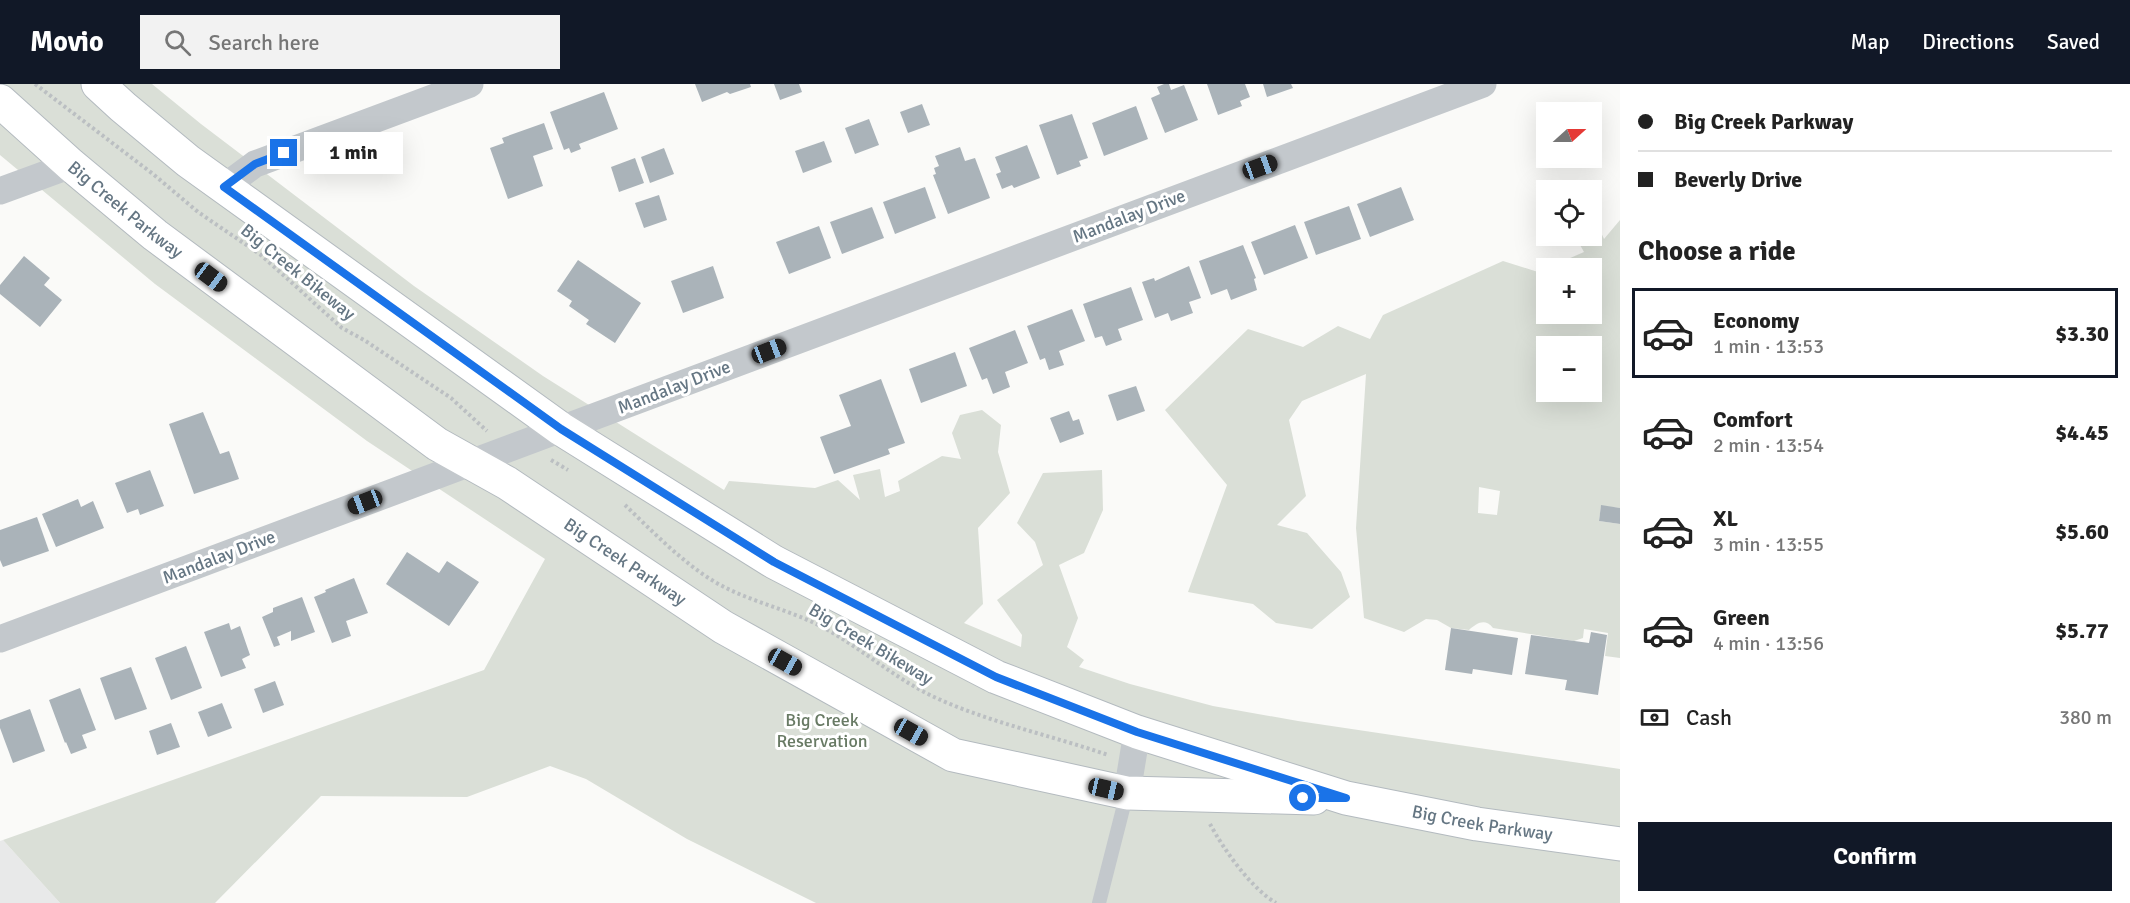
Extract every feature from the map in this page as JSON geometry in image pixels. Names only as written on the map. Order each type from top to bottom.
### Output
[{"type":"street","name":"Big Creek Parkway","points":[[98,84],[153,132],[224,187],[561,429],[774,562],[996,677],[1137,732],[1346,798],[1477,824],[1620,844]]},
{"type":"street","points":[[224,187],[255,164],[470,84]]},
{"type":"street","name":"Mandalay Drive","points":[[0,639],[1483,84]]},
{"type":"street","name":"Big Creek Parkway","points":[[0,101],[71,165],[164,242],[437,444],[517,489],[723,627],[953,755],[1127,794],[1346,798]]},
{"type":"street","points":[[0,191],[71,165]]},
{"type":"street","points":[[1127,794],[1137,732]]},
{"type":"lane","points":[[1099,903],[1127,794]]},
{"type":"path","name":"Big Creek Bikeway","points":[[35,84],[153,174],[198,212],[261,255],[342,328],[451,398],[489,433]]},
{"type":"path","points":[[551,460],[578,476]]},
{"type":"path","name":"Big Creek Bikeway","points":[[619,499],[668,545],[715,582],[767,606],[807,619],[931,695],[974,712],[1109,756]]},
{"type":"path","points":[[1208,822],[1214,834],[1247,876],[1276,903]]},
{"type":"shaded area","points":[[3,840],[60,903],[0,903],[0,841]]},
{"type":"green space","name":"Big Creek Reservation","points":[[0,84],[152,84],[414,286],[543,376],[724,490],[729,481],[815,488],[838,480],[860,500],[853,475],[880,469],[885,497],[900,491],[898,481],[942,456],[961,459],[952,433],[960,415],[982,410],[1001,425],[998,452],[1010,493],[978,528],[983,604],[964,623],[1021,647],[1022,635],[997,600],[1043,565],[1035,542],[1017,523],[1043,473],[1102,470],[1103,510],[1084,553],[1059,565],[1078,618],[1067,647],[1084,660],[1079,667],[1130,684],[1213,706],[1298,721],[1620,769],[1620,903],[816,903],[687,839],[586,779],[550,766],[467,797],[321,796],[215,903],[60,903],[3,840],[484,670],[545,559],[367,441],[155,284],[0,155]]},
{"type":"green space","points":[[1620,220],[1620,508],[1601,506],[1599,521],[1620,524],[1620,658],[1605,656],[1608,633],[1584,629],[1583,638],[1574,641],[1493,628],[1484,622],[1469,630],[1451,628],[1437,620],[1426,619],[1404,632],[1364,618],[1356,528],[1366,374],[1302,401],[1289,420],[1306,496],[1277,525],[1307,533],[1341,572],[1350,597],[1312,629],[1276,623],[1253,604],[1188,592],[1227,485],[1165,410],[1248,329],[1303,347],[1338,326],[1370,339],[1383,315],[1503,261],[1536,271],[1536,324],[1602,324],[1602,258],[1570,258],[1584,252],[1581,246],[1602,246],[1602,235],[1604,239]],"holes":[[[1479,487],[1500,491],[1497,515],[1478,513]]]},
{"type":"building","points":[[695,84],[750,84],[751,87],[730,94],[727,92],[702,102]]},
{"type":"building","points":[[774,84],[799,84],[802,92],[780,100]]},
{"type":"building","points":[[1169,84],[1171,90],[1184,85],[1198,120],[1165,133],[1151,98],[1160,94],[1157,87]]},
{"type":"building","points":[[1207,84],[1245,84],[1250,97],[1240,101],[1242,106],[1218,115]]},
{"type":"building","points":[[1263,84],[1291,84],[1293,88],[1267,97]]},
{"type":"building","points":[[604,92],[618,129],[579,144],[581,149],[571,153],[569,148],[564,150],[550,112]]},
{"type":"building","points":[[922,104],[930,125],[908,133],[900,112]]},
{"type":"building","points":[[1136,106],[1148,139],[1104,156],[1092,123]]},
{"type":"building","points":[[1072,114],[1088,158],[1079,161],[1081,166],[1057,175],[1039,125]]},
{"type":"building","points":[[869,119],[879,145],[855,154],[845,128]]},
{"type":"building","points":[[544,123],[553,149],[533,156],[543,186],[508,199],[490,148],[504,143],[502,138]]},
{"type":"building","points":[[824,141],[832,162],[803,173],[795,151]]},
{"type":"building","points":[[1027,145],[1040,178],[1014,188],[1012,185],[1002,189],[996,174],[1001,172],[995,157]]},
{"type":"building","points":[[960,147],[965,161],[975,158],[990,198],[948,214],[933,175],[936,174],[934,168],[939,166],[935,156]]},
{"type":"building","points":[[664,148],[674,174],[650,183],[641,157]]},
{"type":"building","points":[[635,158],[644,183],[619,192],[611,167]]},
{"type":"building","points":[[925,187],[936,218],[895,234],[883,202]]},
{"type":"building","points":[[1401,187],[1414,220],[1370,237],[1357,204]]},
{"type":"building","points":[[659,195],[667,220],[644,228],[635,203]]},
{"type":"building","points":[[1349,206],[1361,239],[1316,255],[1304,222]]},
{"type":"building","points":[[872,207],[884,238],[842,254],[830,222]]},
{"type":"building","points":[[1295,225],[1308,258],[1264,275],[1251,242]]},
{"type":"building","points":[[819,226],[831,258],[789,274],[776,242]]},
{"type":"building","points":[[1243,245],[1256,278],[1254,279],[1257,290],[1231,300],[1227,289],[1211,295],[1199,261]]},
{"type":"building","points":[[24,256],[50,278],[44,285],[62,300],[40,327],[0,294],[0,285]]},
{"type":"building","points":[[578,260],[641,303],[615,343],[586,324],[589,320],[569,306],[572,301],[557,291]]},
{"type":"building","points":[[713,266],[724,298],[683,313],[671,281]]},
{"type":"building","points":[[1189,266],[1201,298],[1189,302],[1193,313],[1171,321],[1168,313],[1155,318],[1142,282],[1154,278],[1155,281]]},
{"type":"building","points":[[1131,287],[1143,320],[1118,329],[1122,340],[1106,346],[1102,336],[1095,338],[1083,304]]},
{"type":"building","points":[[1072,309],[1085,341],[1059,351],[1064,365],[1049,370],[1045,358],[1040,360],[1027,326]]},
{"type":"building","points":[[1015,330],[1028,363],[1005,372],[1010,387],[993,394],[987,378],[982,380],[969,348]]},
{"type":"building","points":[[955,352],[967,386],[921,403],[909,369]]},
{"type":"building","points":[[881,379],[905,443],[888,449],[890,454],[834,474],[820,437],[851,426],[839,395]]},
{"type":"building","points":[[1136,386],[1145,411],[1117,421],[1108,395]]},
{"type":"building","points":[[1069,411],[1073,421],[1079,419],[1084,434],[1060,443],[1050,418]]},
{"type":"building","points":[[203,412],[220,454],[229,451],[239,479],[194,494],[169,424]]},
{"type":"building","points":[[150,470],[164,506],[140,515],[138,509],[127,513],[115,483]]},
{"type":"building","points":[[78,499],[81,507],[93,501],[104,528],[56,547],[42,514]]},
{"type":"building","points":[[1601,505],[1620,508],[1620,524],[1599,521]]},
{"type":"building","points":[[37,517],[49,551],[3,567],[0,560],[0,530]]},
{"type":"building","points":[[407,552],[439,573],[447,561],[479,582],[449,626],[386,584]]},
{"type":"building","points":[[354,578],[368,613],[346,621],[351,636],[332,643],[314,597]]},
{"type":"building","points":[[302,597],[315,632],[291,641],[291,631],[277,637],[280,645],[274,647],[262,617],[273,612],[273,608]]},
{"type":"building","points":[[229,623],[231,630],[240,626],[250,655],[242,659],[246,668],[221,677],[204,632]]},
{"type":"building","points":[[1451,628],[1518,638],[1512,675],[1473,669],[1472,674],[1445,670]]},
{"type":"building","points":[[1591,632],[1607,635],[1598,695],[1565,690],[1567,680],[1525,674],[1531,635],[1589,643]]},
{"type":"building","points":[[186,646],[202,688],[171,700],[155,658]]},
{"type":"building","points":[[131,667],[147,709],[115,720],[100,678]]},
{"type":"building","points":[[275,681],[284,705],[263,713],[254,689]]},
{"type":"building","points":[[80,688],[96,730],[82,735],[87,748],[71,754],[49,700]]},
{"type":"building","points":[[222,703],[232,728],[208,737],[198,712]]},
{"type":"building","points":[[30,709],[45,751],[13,763],[0,728],[0,720]]},
{"type":"building","points":[[171,723],[180,747],[157,755],[149,731]]},
{"type":"route","points":[[284,153],[255,164],[224,187],[561,429],[774,562],[996,677],[1137,732],[1346,798],[1303,798]]}]
